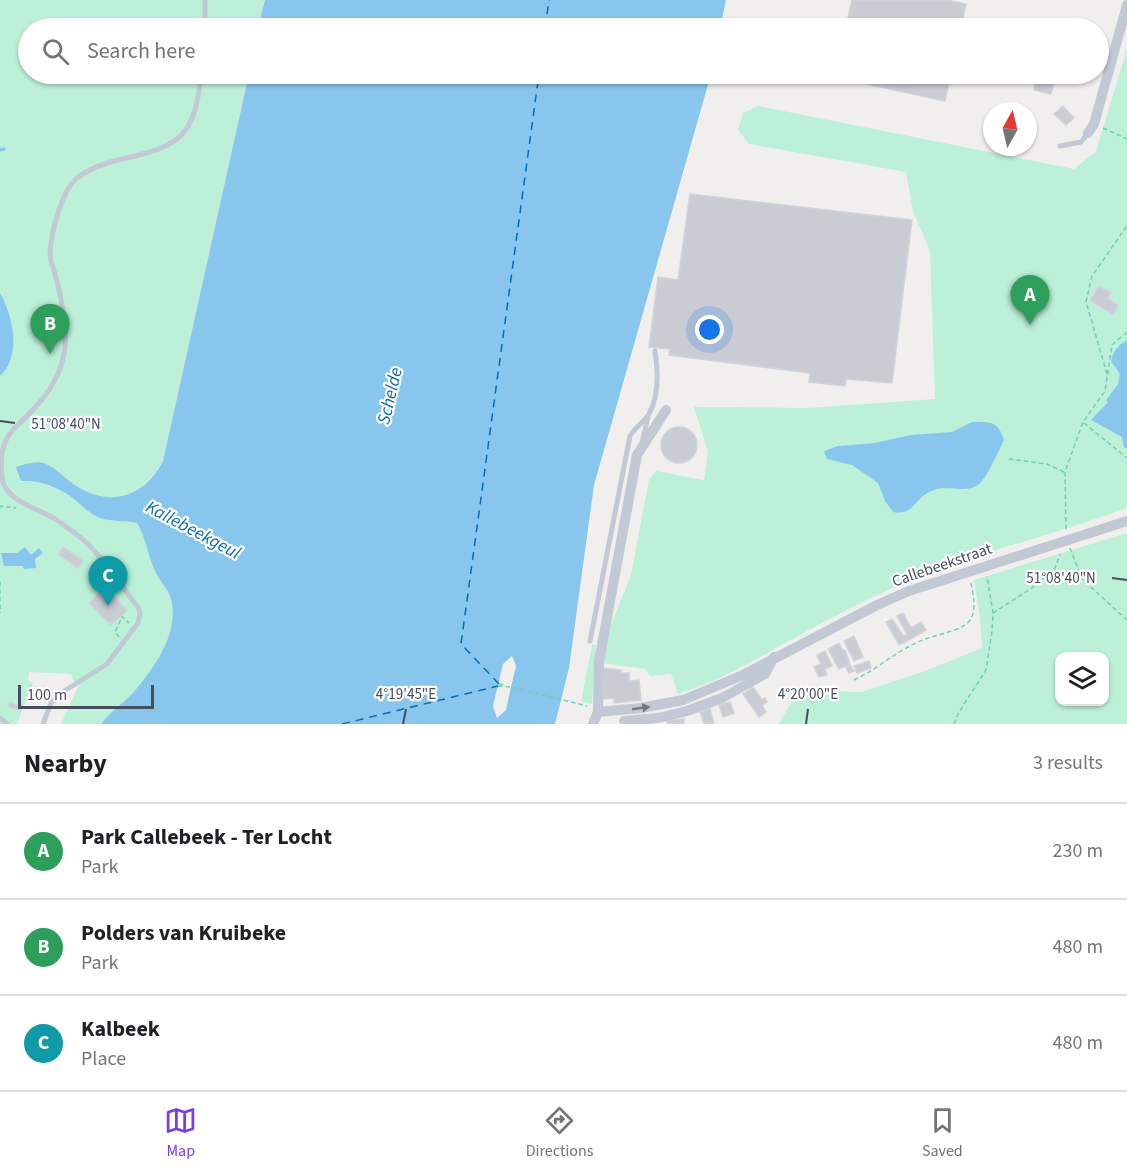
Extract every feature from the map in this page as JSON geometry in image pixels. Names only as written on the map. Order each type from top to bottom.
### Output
[{"type":"street","points":[[1109,67],[1127,5]]},
{"type":"street","points":[[1091,129],[1104,84]]},
{"type":"street","points":[[593,724],[598,712],[599,662],[637,455],[666,410]]},
{"type":"street","name":"Callebeekstraat","points":[[598,712],[641,708],[683,700],[743,675],[774,657],[909,591],[1127,520]]},
{"type":"street","name":"Callebeekstraat","points":[[624,721],[658,718],[687,711],[722,698],[765,674],[774,657]]},
{"type":"lane","points":[[205,0],[205,18]]},
{"type":"lane","points":[[43,724],[51,703],[56,698],[107,664],[138,623],[140,614],[138,607],[86,543],[47,513],[32,509],[10,494],[3,482],[0,470],[1,455],[9,435],[42,399],[52,385],[62,362],[65,336],[64,311],[50,257],[51,237],[68,187],[87,171],[162,148],[176,141],[188,129],[195,114],[200,84]]},
{"type":"lane","points":[[1060,146],[1081,142],[1091,129]]},
{"type":"lane","points":[[642,444],[655,393],[658,368],[655,351]]},
{"type":"lane","points":[[590,641],[630,436],[649,414]]},
{"type":"lane","points":[[0,718],[7,724]]},
{"type":"path","points":[[1091,129],[1127,139]]},
{"type":"path","points":[[1107,375],[1086,302],[1092,276],[1127,226]]},
{"type":"path","points":[[1127,332],[1112,345],[1105,391],[1083,422],[1065,472],[1066,539],[1082,579],[1127,620]]},
{"type":"path","points":[[1083,422],[1127,458]]},
{"type":"path","points":[[1009,459],[1047,464],[1065,472]]},
{"type":"path","points":[[0,508],[1,506],[32,509]]},
{"type":"path","points":[[993,613],[1032,588],[1055,568],[1066,539]]},
{"type":"path","points":[[954,724],[959,712],[986,670],[993,631],[993,613],[985,566]]},
{"type":"path","points":[[854,680],[874,671],[902,650],[924,639],[965,626],[970,620],[974,606],[968,571]]},
{"type":"path","points":[[0,582],[0,613]]},
{"type":"path","points":[[123,642],[115,632],[122,616],[129,623]]},
{"type":"path","points":[[498,685],[572,702],[598,712]]},
{"type":"green space","points":[[0,0],[265,0],[260,18],[18,18],[18,84],[247,84],[163,461],[143,486],[115,497],[93,495],[83,491],[57,471],[21,481],[40,483],[58,489],[100,518],[137,523],[155,571],[171,599],[173,611],[169,635],[159,658],[145,679],[101,724],[61,724],[79,685],[75,684],[71,674],[29,672],[28,680],[33,683],[17,724],[0,724]]},
{"type":"green space","points":[[1127,49],[1127,508],[934,571],[907,582],[837,615],[724,676],[678,694],[671,674],[650,676],[645,669],[602,663],[606,637],[631,575],[649,479],[656,471],[704,480],[708,452],[694,407],[808,408],[935,399],[930,251],[913,211],[906,172],[749,144],[738,130],[743,113],[758,106],[983,151],[983,156],[1009,156],[1074,169],[1096,151]]},
{"type":"green space","points":[[1127,533],[1127,724],[778,724],[796,695],[817,691],[861,692],[925,671],[982,648],[974,580]]},
{"type":"green space","points":[[592,645],[596,645],[592,704],[581,701]]},
{"type":"water","points":[[265,0],[726,0],[722,18],[260,18]]},
{"type":"water","points":[[247,84],[708,84],[594,485],[569,668],[555,724],[101,724],[133,693],[159,658],[172,623],[171,599],[155,571],[137,523],[95,516],[58,489],[46,484],[21,481],[16,467],[44,463],[91,493],[103,497],[115,497],[138,490],[156,473],[163,461]]},
{"type":"water","points":[[0,293],[12,324],[13,347],[7,368],[0,376]]},
{"type":"water","points":[[1127,340],[1127,449],[1124,447],[1122,437],[1091,420],[1108,402],[1106,400],[1118,384],[1120,374],[1111,361],[1116,349]]},
{"type":"water","points":[[972,422],[984,422],[996,426],[1004,440],[982,481],[969,488],[934,490],[927,493],[911,508],[901,512],[893,512],[885,501],[878,483],[852,465],[827,459],[824,451],[838,446],[875,443],[911,435],[952,432]]},
{"type":"water","points":[[25,547],[31,555],[39,548],[43,553],[35,559],[36,568],[4,566],[1,553],[17,553]]},
{"type":"pier","points":[[512,656],[516,666],[506,710],[497,718],[493,706],[503,664]]},
{"type":"building","points":[[852,0],[947,0],[966,4],[963,18],[848,18]]},
{"type":"building","points":[[867,84],[949,84],[945,101]]},
{"type":"building","points":[[1035,84],[1054,84],[1051,94],[1034,90]]},
{"type":"building","points":[[1063,106],[1074,118],[1066,125],[1054,114]]},
{"type":"building","points":[[690,194],[912,220],[892,383],[846,379],[845,386],[809,382],[810,373],[669,355],[670,349],[649,347],[658,277],[678,280]]},
{"type":"building","points":[[1099,286],[1111,293],[1107,298],[1118,305],[1113,314],[1090,300]]},
{"type":"building","points":[[679,427],[692,432],[697,445],[692,458],[679,463],[666,458],[661,445],[666,432]]},
{"type":"building","points":[[63,547],[83,561],[78,568],[58,554]]},
{"type":"building","points":[[105,587],[127,610],[111,625],[89,603]]},
{"type":"building","points":[[903,613],[911,628],[921,622],[926,630],[907,641],[904,636],[907,634],[897,616]]},
{"type":"building","points":[[892,619],[907,641],[899,645],[886,622]]},
{"type":"building","points":[[854,636],[863,657],[854,661],[844,641]]},
{"type":"building","points":[[839,643],[843,651],[845,650],[850,664],[839,669],[828,649]]},
{"type":"building","points":[[825,651],[832,666],[825,669],[827,675],[819,677],[814,667],[821,664],[817,655]]},
{"type":"building","points":[[869,661],[871,668],[857,673],[854,666]]},
{"type":"building","points":[[850,665],[854,671],[849,673],[846,667]]},
{"type":"building","points":[[603,668],[629,673],[629,681],[639,680],[641,700],[614,703],[614,698],[603,699]]},
{"type":"building","points":[[753,687],[762,700],[765,698],[767,702],[762,705],[766,712],[759,717],[743,694]]},
{"type":"building","points":[[10,702],[21,707],[20,711],[8,706]]},
{"type":"building","points":[[730,702],[734,713],[723,717],[719,705]]},
{"type":"building","points":[[710,709],[714,723],[704,724],[700,712]]},
{"type":"building","points":[[684,719],[684,724],[668,724],[667,720]]},
{"type":"waterway","points":[[0,150],[4,149]]},
{"type":"ferry route","points":[[546,18],[549,0]]},
{"type":"ferry route","points":[[499,684],[461,644],[538,84]]},
{"type":"ferry route","points":[[342,724],[498,686]]},
{"type":"place","name":"Park Callebeek - Ter Locht","points":[[1030,325]]},
{"type":"place","name":"Polders van Kruibeke","points":[[50,354]]},
{"type":"place","name":"Kalbeek","points":[[108,606]]},
{"type":"water label","name":"Schelde","points":[[390,396]]},
{"type":"water label","name":"Kallebeekgeul","points":[[193,530]]}]
